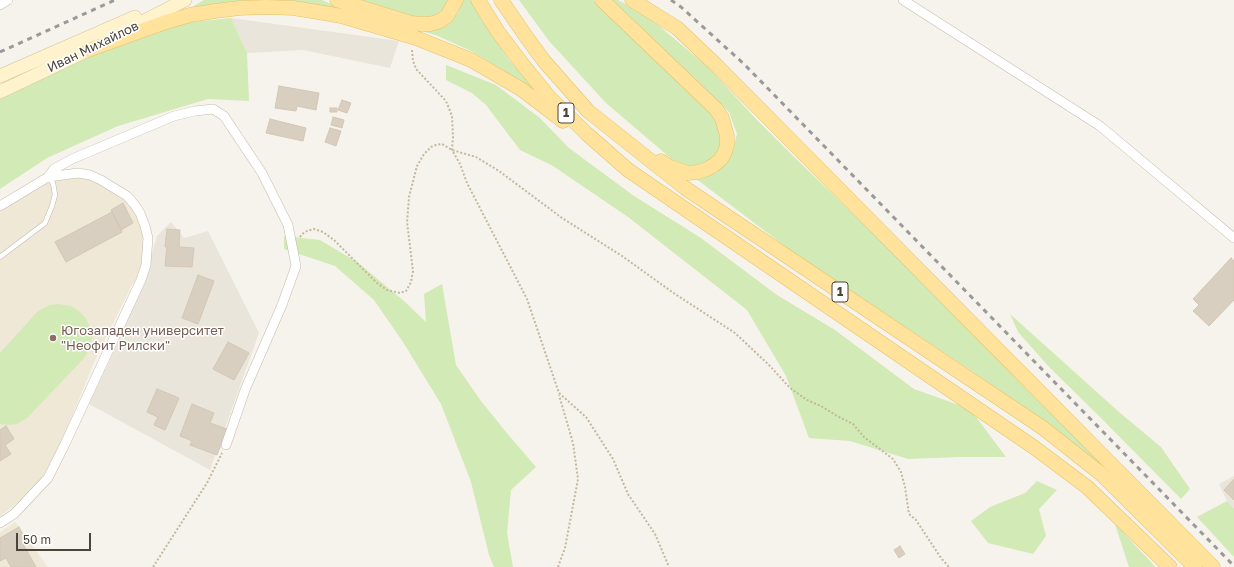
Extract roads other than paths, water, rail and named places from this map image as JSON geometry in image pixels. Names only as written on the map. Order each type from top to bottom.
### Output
[{"type":"main road","name":"Иван Михайлов","points":[[0,76],[136,16],[179,0]]},
{"type":"main road","name":"Иван Михайлов","points":[[0,92],[88,50],[185,0]]},
{"type":"main road","points":[[337,0],[411,23],[430,24],[440,21],[447,16],[456,0]]},
{"type":"main road","name":"1","points":[[478,0],[498,32],[549,97],[587,134],[628,170],[1040,452],[1087,486],[1170,567]]},
{"type":"main road","name":"1","points":[[501,0],[526,38],[544,61],[588,111],[685,188],[1043,428],[1100,473],[1196,567]]},
{"type":"main road","points":[[588,111],[663,163],[688,173],[698,172],[714,165],[721,159],[727,145],[727,136],[722,118],[716,109],[602,0]]},
{"type":"main road","points":[[632,0],[677,28],[716,65],[1213,567]]},
{"type":"main road","points":[[88,50],[178,18],[240,8],[293,8],[340,16],[416,38],[471,60],[521,89],[628,170]]},
{"type":"street","points":[[0,6],[8,0]]},
{"type":"street","points":[[903,0],[1100,126],[1234,238]]},
{"type":"street","points":[[0,206],[48,177],[54,169],[72,159],[174,116],[195,111],[213,110],[224,116],[262,173],[288,225],[296,266],[282,305],[245,390],[226,444]]},
{"type":"street","points":[[0,523],[14,514],[48,478],[141,280],[146,265],[148,238],[145,226],[137,208],[126,196],[101,180],[90,175],[78,173],[48,177]]},
{"type":"lane","points":[[0,257],[45,223],[55,195],[53,183],[48,177]]},
{"type":"railway","points":[[0,52],[115,0]]},
{"type":"railway","points":[[671,0],[681,7],[744,64],[1234,566]]},
{"type":"place","name":"Югозападен университет \"Неофит Рилски\"","points":[[53,338]]}]
